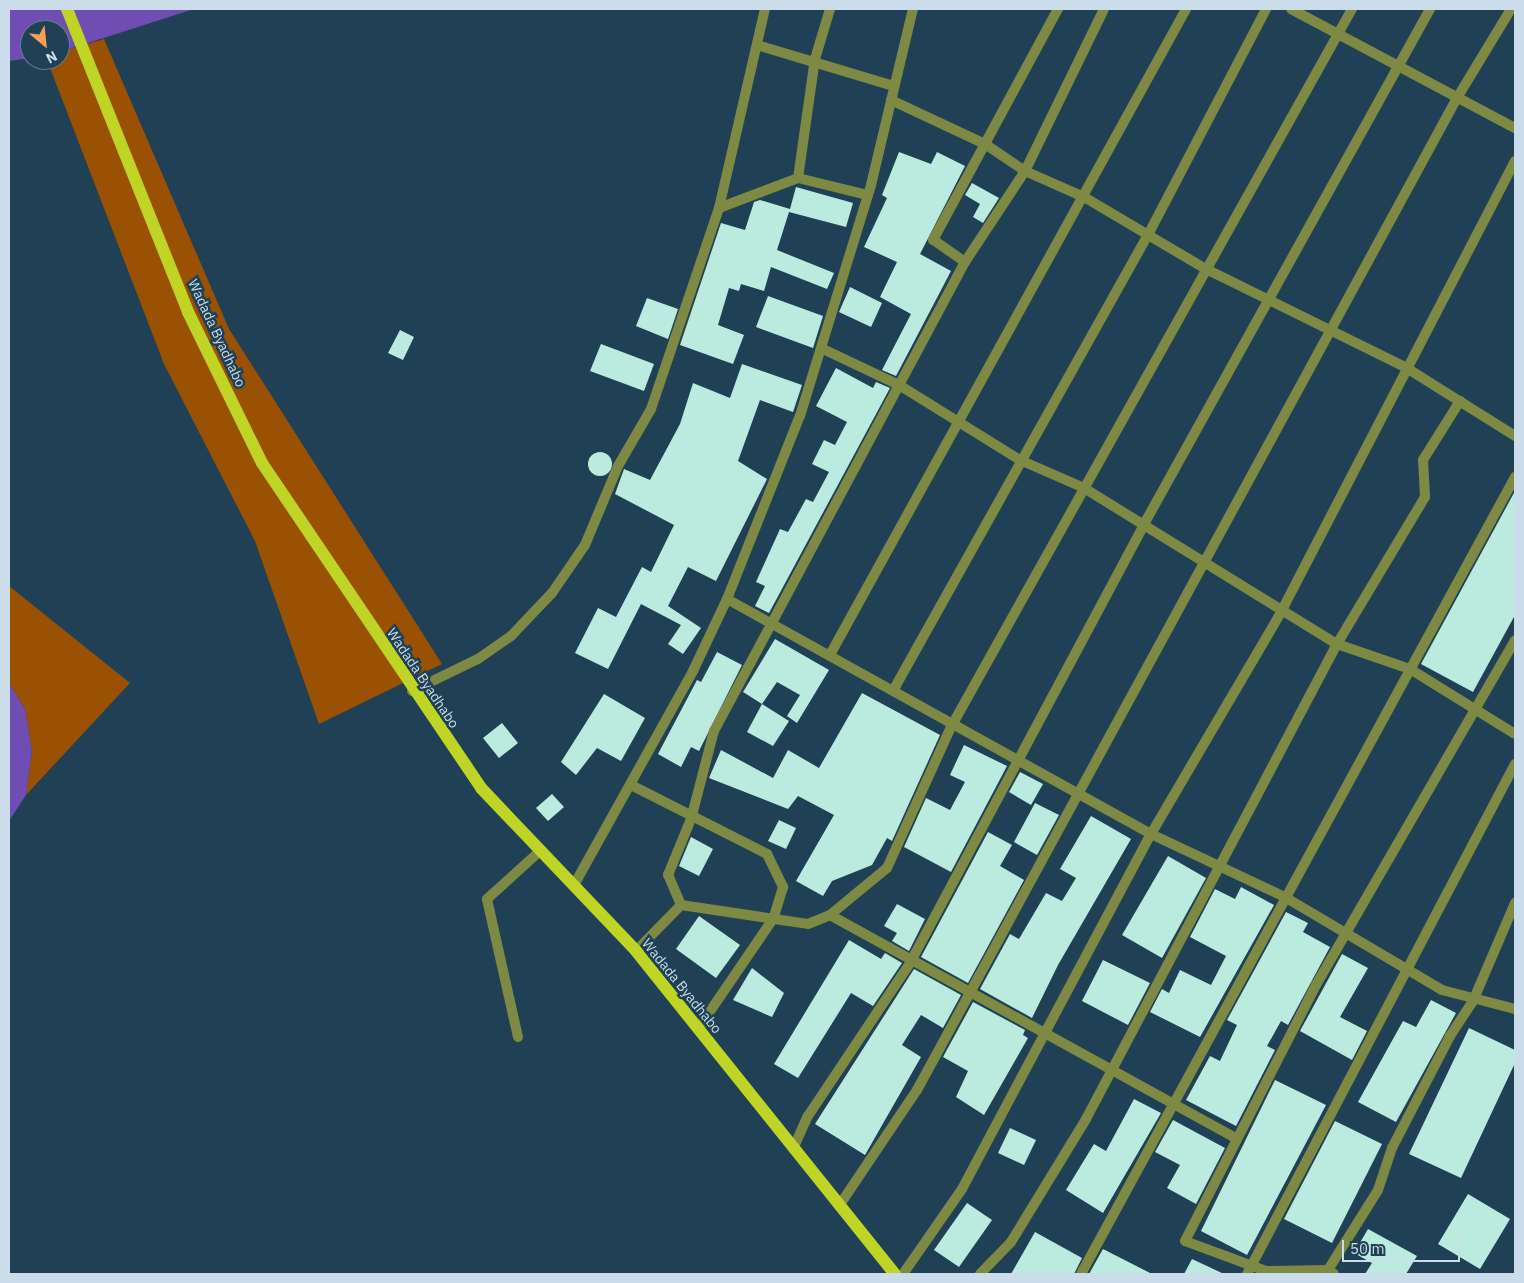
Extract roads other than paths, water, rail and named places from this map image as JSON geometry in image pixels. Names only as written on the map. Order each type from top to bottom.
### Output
[{"type":"main road","name":"Wadada Byadhabo","points":[[67,9],[188,312],[262,463],[412,691],[481,788],[636,951],[838,1206],[896,1274]]},
{"type":"street","points":[[412,691],[478,659],[511,636],[552,593],[585,545],[618,466],[651,408],[719,208],[765,9]]},
{"type":"street","points":[[798,178],[815,60],[830,9]]},
{"type":"street","points":[[574,885],[631,785],[727,599],[823,349],[868,195],[913,9]]},
{"type":"street","points":[[965,262],[933,240],[1058,9]]},
{"type":"street","points":[[681,905],[668,875],[691,819],[714,731],[965,262],[1024,171],[1104,9]]},
{"type":"street","points":[[831,653],[1186,9]]},
{"type":"street","points":[[894,689],[1020,460],[1149,233],[1266,9]]},
{"type":"street","points":[[1291,9],[1515,128]]},
{"type":"street","points":[[681,905],[808,924],[830,915],[887,868],[951,727],[1204,268],[1339,35],[1352,9]]},
{"type":"street","points":[[793,1149],[808,1116],[910,963],[1143,526],[1430,9]]},
{"type":"street","points":[[838,1206],[917,1090],[1331,332],[1456,98],[1510,9]]},
{"type":"street","points":[[757,45],[815,60],[894,86]]},
{"type":"street","points":[[892,100],[985,144],[1024,171],[1084,197],[1149,233],[1204,268],[1269,302],[1405,367],[1515,436]]},
{"type":"street","points":[[903,1274],[962,1189],[1048,1034],[1152,834],[1281,612],[1405,367],[1515,160]]},
{"type":"street","points":[[719,208],[798,178],[868,195]]},
{"type":"street","points":[[823,349],[899,384],[957,424],[1020,460],[1084,488],[1143,526],[1206,562],[1281,612],[1337,644],[1410,669],[1476,708],[1515,734]]},
{"type":"street","points":[[980,1274],[1011,1242],[1112,1070],[1337,644],[1425,497],[1423,460],[1460,401]]},
{"type":"street","points":[[1081,1274],[1283,896],[1515,477]]},
{"type":"street","points":[[727,599],[831,653],[894,689],[951,727],[1019,759],[1152,834],[1220,868],[1283,896],[1409,971],[1473,1002],[1515,1010]]},
{"type":"street","points":[[1515,640],[1346,934],[1235,1138],[1185,1241],[1249,1270],[1331,1272],[1378,1190],[1392,1148],[1450,1036],[1473,1002],[1515,903]]},
{"type":"street","points":[[1249,1270],[1409,971],[1515,764]]},
{"type":"street","points":[[631,785],[691,819],[767,854],[783,887],[773,919],[698,1029]]},
{"type":"street","points":[[518,1037],[487,898],[540,852]]},
{"type":"street","points":[[636,951],[681,905]]},
{"type":"street","points":[[830,915],[910,963],[970,992],[1235,1138]]}]
